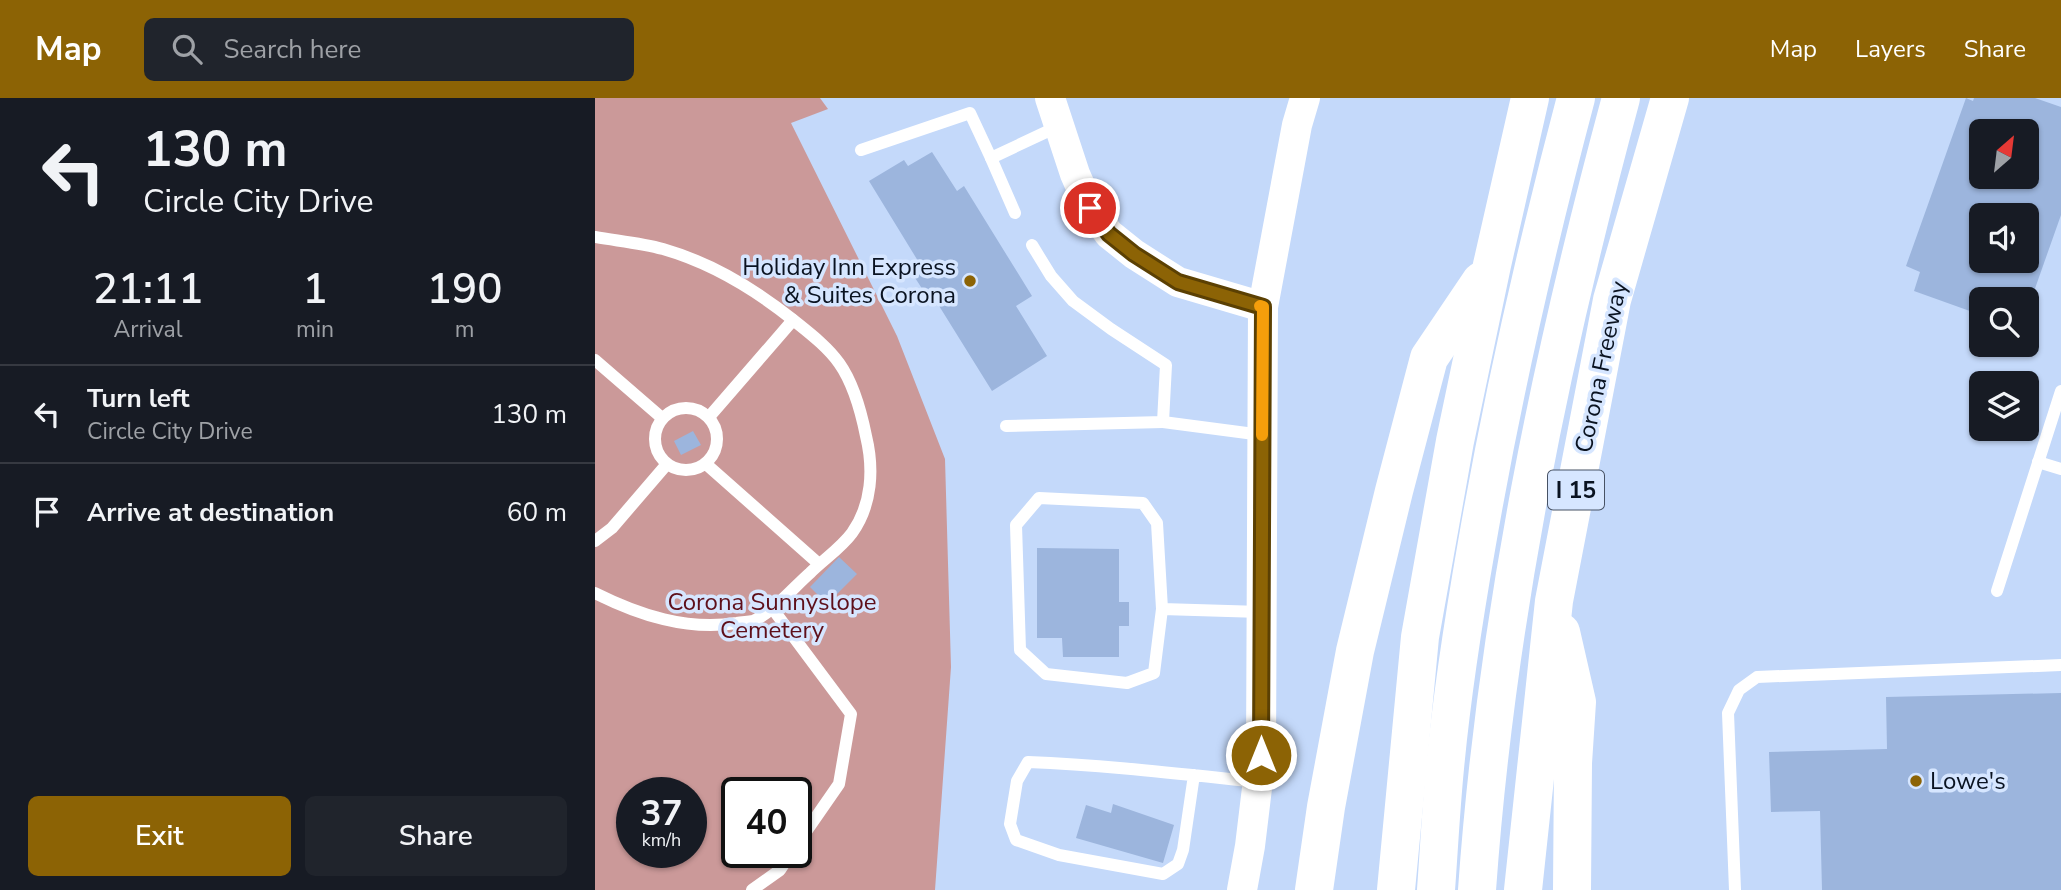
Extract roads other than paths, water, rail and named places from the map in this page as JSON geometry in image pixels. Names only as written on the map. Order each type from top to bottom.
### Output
[{"type":"highway","points":[[1396,890],[1420,637],[1455,441],[1530,98]]},
{"type":"highway","points":[[1436,890],[1445,767],[1465,613],[1488,480],[1543,223],[1576,98]]},
{"type":"highway","points":[[1477,890],[1490,748],[1522,533],[1587,230],[1622,98]]},
{"type":"highway","name":"Corona Freeway","points":[[1523,890],[1554,600],[1612,300],[1670,98]]},
{"type":"highway","points":[[1314,890],[1326,807],[1355,651],[1429,358],[1492,265]]},
{"type":"highway","points":[[1554,600],[1577,702],[1571,890]]},
{"type":"street","points":[[1242,890],[1261,755],[1263,307],[1297,125],[1305,98]]},
{"type":"street","points":[[1055,112],[1075,174],[1090,208],[1109,234],[1134,254],[1178,282],[1263,307]]},
{"type":"lane","points":[[991,158],[1055,112]]},
{"type":"lane","points":[[861,150],[970,113],[1015,213]]},
{"type":"lane","points":[[595,237],[662,249],[703,263],[738,279],[793,320],[838,362],[853,390],[870,452],[871,483],[863,512],[851,534],[772,608],[753,621],[721,626],[687,624],[652,617],[620,606],[595,593]]},
{"type":"lane","points":[[1032,245],[1051,276],[1073,301],[1111,330],[1166,365],[1163,422]]},
{"type":"lane","points":[[709,417],[793,320]]},
{"type":"lane","points":[[595,360],[662,418]]},
{"type":"lane","points":[[1997,591],[2061,391]]},
{"type":"lane","points":[[680,408],[701,411],[709,417],[715,426],[717,446],[706,464],[686,470],[667,464],[656,447],[657,426],[662,418],[670,411],[680,408]]},
{"type":"lane","points":[[1006,426],[1163,422],[1262,435]]},
{"type":"lane","points":[[2038,462],[2061,469]]},
{"type":"lane","points":[[595,541],[612,528],[667,464]]},
{"type":"lane","points":[[706,464],[819,564]]},
{"type":"lane","points":[[1039,498],[1143,503],[1157,523],[1162,610],[1154,673],[1127,683],[1046,674],[1020,650],[1016,525],[1039,498]]},
{"type":"lane","points":[[772,608],[851,713],[839,785],[812,823]]},
{"type":"lane","points":[[1162,610],[1262,612]]},
{"type":"lane","points":[[1735,890],[1728,713],[1739,690],[1757,677],[2061,665]]},
{"type":"lane","points":[[1194,775],[1183,850],[1178,864],[1163,874],[1059,855],[1017,840],[1010,824],[1017,781],[1028,762],[1076,764],[1194,775],[1258,782]]},
{"type":"lane","points":[[752,890],[781,868]]},
{"type":"place","name":"Holiday Inn Express & Suites Corona","points":[[970,281]]},
{"type":"place","name":"Lowe's","points":[[1916,781]]},
{"type":"park label","name":"Corona Sunnyslope Cemetery","points":[[772,616]]}]
